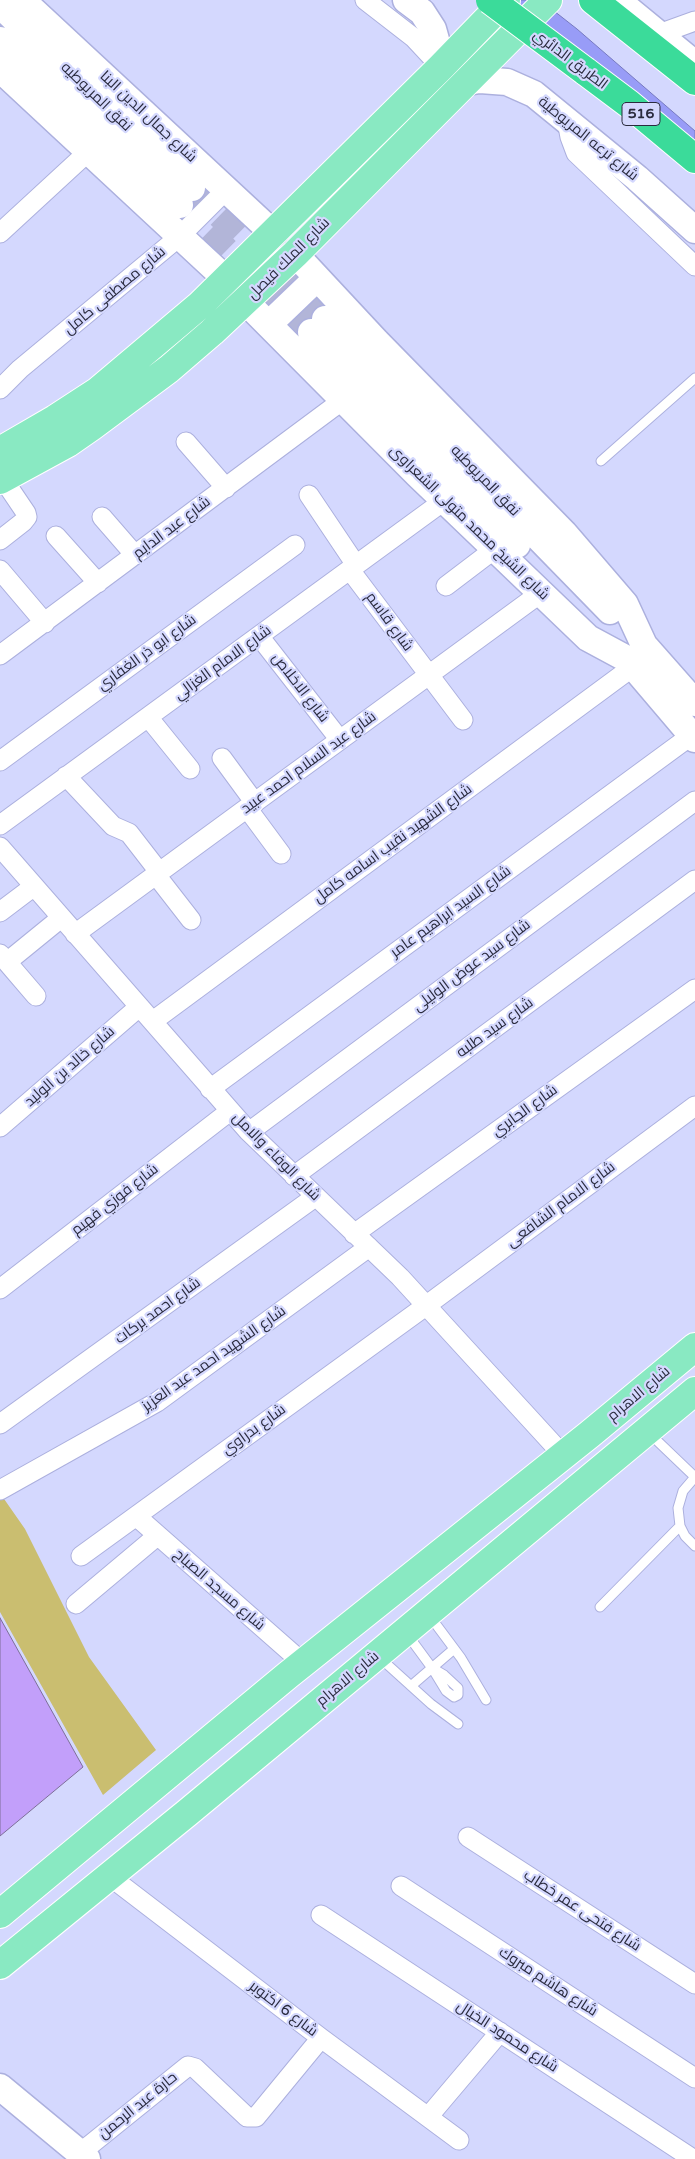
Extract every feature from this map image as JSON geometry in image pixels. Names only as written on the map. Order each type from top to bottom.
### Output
[{"type":"highway","points":[[593,0],[695,81]]},
{"type":"highway","name":"الطريق الدائري","points":[[497,4],[629,104],[695,159]]},
{"type":"main road","name":"شارع جمال الدين البنا","points":[[22,0],[274,234]]},
{"type":"main road","points":[[406,0],[422,12],[433,29],[438,41],[442,67]]},
{"type":"main road","name":"شارع الملك فيصل","points":[[2,479],[68,443],[122,406],[169,369],[246,302],[548,0]]},
{"type":"main road","points":[[617,0],[695,64]]},
{"type":"main road","name":"شارع الملك فيصل","points":[[0,450],[55,420],[98,391],[227,280],[442,67],[497,4]]},
{"type":"main road","name":"نفق المريوطيه","points":[[0,5],[186,197],[0,40]]},
{"type":"main road","points":[[0,69],[227,280]]},
{"type":"main road","name":"شارع ترعه المريوطية","points":[[467,82],[494,80],[516,85],[534,94],[637,178],[695,230]]},
{"type":"main road","name":"شارع الشيخ محمد متولى الشعراوى","points":[[295,254],[424,391],[564,533],[625,604],[635,657],[694,737]]},
{"type":"main road","points":[[269,324],[317,278]]},
{"type":"main road","name":"شارع الشيخ محمد متولى الشعراوى","points":[[246,302],[343,400],[593,641],[635,657],[695,702]]},
{"type":"main road","name":"نفق المريوطيه","points":[[318,325],[635,657]]},
{"type":"main road","name":"شارع الاهرام","points":[[0,1914],[296,1669],[563,1456],[695,1347]]},
{"type":"main road","name":"شارع الاهرام","points":[[0,1965],[108,1875],[187,1813],[695,1391]]},
{"type":"main road","points":[[296,1669],[289,1686],[293,1697],[312,1709]]},
{"type":"main road","points":[[230,1724],[240,1723],[249,1727],[256,1734],[258,1743],[257,1753]]},
{"type":"main road","points":[[0,2087],[83,2156]]},
{"type":"street","points":[[365,0],[414,38],[442,67]]},
{"type":"street","points":[[659,34],[695,21]]},
{"type":"street","points":[[567,121],[576,153],[695,266]]},
{"type":"street","points":[[0,233],[88,151]]},
{"type":"street","name":"شارع مصطفى كامل","points":[[0,389],[20,370],[179,237],[227,189]]},
{"type":"street","name":"شارع عبد الدايم","points":[[4,645],[45,622],[343,400]]},
{"type":"street","points":[[186,442],[226,488]]},
{"type":"street","points":[[0,540],[23,522],[26,517],[26,513],[2,479]]},
{"type":"street","name":"شارع قاسم","points":[[309,495],[353,568],[428,675],[463,720]]},
{"type":"street","name":"شارع الامام الغزالي","points":[[0,825],[446,500]]},
{"type":"street","points":[[102,517],[135,555]]},
{"type":"street","points":[[56,536],[98,583]]},
{"type":"street","name":"شارع ابو ذر الغفاري","points":[[0,761],[295,545]]},
{"type":"street","points":[[446,586],[496,548]]},
{"type":"street","points":[[1,574],[45,622]]},
{"type":"street","name":"شارع عبد السلام احمد عبيد","points":[[75,934],[542,592]]},
{"type":"street","name":"شارع الاخلاص","points":[[259,636],[340,740]]},
{"type":"street","name":"شارع الشهيد نقيب اسامه كامل","points":[[152,1021],[635,657]]},
{"type":"street","points":[[148,717],[190,769]]},
{"type":"street","name":"شارع السيد ابراهيم عامر","points":[[210,1088],[694,737]]},
{"type":"street","points":[[222,758],[281,854]]},
{"type":"street","points":[[66,776],[113,826],[129,833],[191,920]]},
{"type":"street","name":"شارع سيد عوض الوليلى","points":[[249,1132],[695,801]]},
{"type":"street","name":"شارع الوفاء والامل","points":[[0,847],[249,1132],[427,1305],[563,1456]]},
{"type":"street","name":"شارع سيد طلبه","points":[[294,1176],[695,880]]},
{"type":"street","points":[[0,912],[33,887]]},
{"type":"street","points":[[36,996],[3,958],[61,918]]},
{"type":"street","name":"شارع الجابري","points":[[354,1234],[695,989]]},
{"type":"street","name":"شارع خالد بن الوليد","points":[[0,1127],[139,1007]]},
{"type":"street","name":"شارع الامام الشافعى","points":[[427,1305],[695,1106]]},
{"type":"street","name":"شارع فوزي فهيم","points":[[0,1289],[230,1111]]},
{"type":"street","name":"شارع احمد بركات","points":[[0,1424],[315,1197]]},
{"type":"street","name":"شارع الشهيد احمد عبد العزيز","points":[[0,1490],[157,1402],[369,1247]]},
{"type":"street","name":"شارع بدراوي","points":[[81,1556],[427,1305]]},
{"type":"street","name":"شارع مسجد الصباح","points":[[136,1516],[296,1669]]},
{"type":"street","points":[[76,1604],[157,1536]]},
{"type":"street","name":"شارع فتحى عمر خطاب","points":[[468,1837],[695,1984]]},
{"type":"street","name":"شارع 6 اكتوبر","points":[[108,1875],[321,2038],[459,2140]]},
{"type":"street","name":"شارع هاشم مبروك","points":[[402,1886],[695,2078]]},
{"type":"street","name":"شارع محمود الخيال","points":[[321,1915],[693,2159]]},
{"type":"street","points":[[428,2118],[500,2032]]},
{"type":"street","name":"حارة عبد الرحمن","points":[[83,2156],[188,2066],[195,2068],[247,2117],[256,2118],[321,2038]]},
{"type":"lane","points":[[601,461],[695,378]]},
{"type":"lane","points":[[647,1431],[695,1477],[683,1491],[679,1499],[678,1508],[680,1526],[685,1536],[695,1546]]},
{"type":"lane","points":[[600,1607],[680,1526]]},
{"type":"lane","points":[[427,1614],[470,1671],[486,1700]]},
{"type":"lane","points":[[406,1632],[432,1668]]},
{"type":"lane","points":[[411,1686],[454,1649]]},
{"type":"lane","points":[[377,1655],[411,1686],[458,1724]]},
{"type":"shaded area","points":[[2,1496],[25,1529],[89,1657],[156,1750],[103,1795],[0,1612],[0,1497]]},
{"type":"water","points":[[495,0],[540,0],[577,29],[695,131],[695,162]]},
{"type":"building","points":[[0,1618],[83,1767],[0,1836]]},
{"type":"tunnel","points":[[192,188],[325,319]]},
{"type":"tunnel","points":[[180,205],[311,332]]}]
